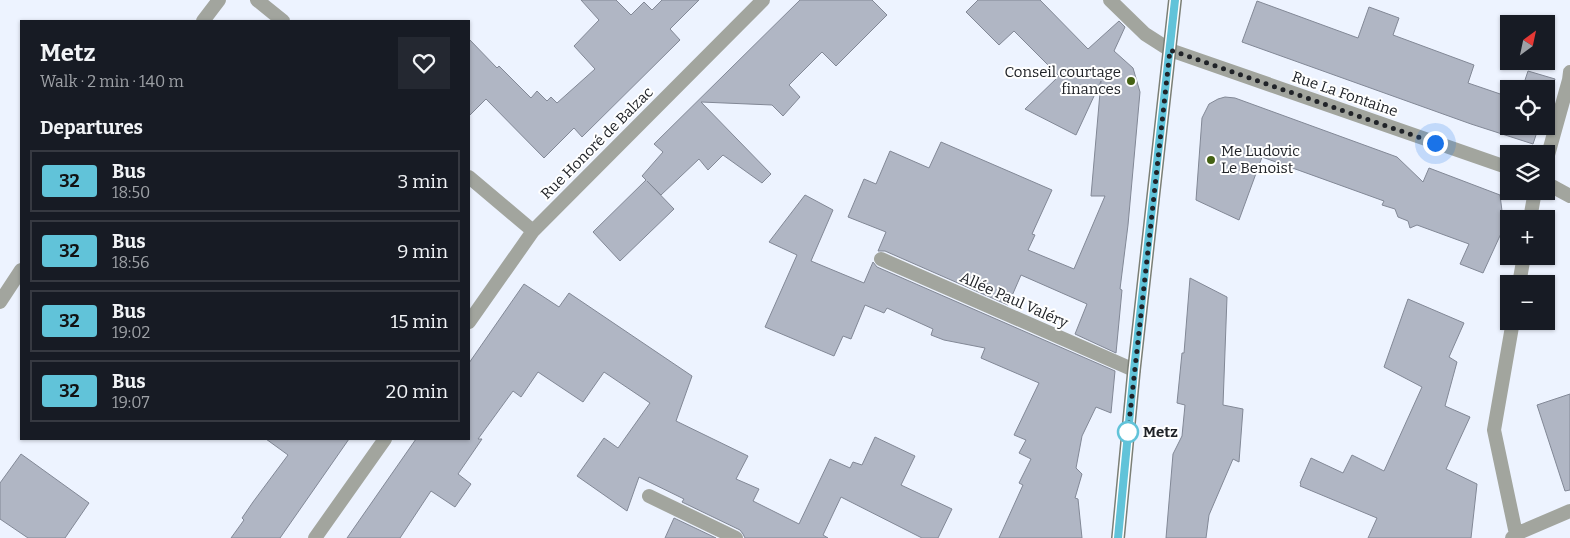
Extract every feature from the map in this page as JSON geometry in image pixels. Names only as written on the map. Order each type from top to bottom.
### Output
[{"type":"main road","points":[[1118,538],[1134,370],[1175,0]]},
{"type":"street","points":[[204,20],[219,0]]},
{"type":"street","points":[[257,0],[281,20]]},
{"type":"street","name":"Rue Honoré de Balzac","points":[[470,321],[533,231],[763,0]]},
{"type":"street","name":"Rue La Fontaine","points":[[1110,0],[1144,34],[1170,50],[1500,165]]},
{"type":"street","points":[[1551,145],[1570,72]]},
{"type":"street","points":[[470,178],[533,231]]},
{"type":"street","points":[[1555,188],[1570,196]]},
{"type":"street","name":"Allée Paul Valéry","points":[[881,259],[1134,370]]},
{"type":"street","points":[[0,302],[20,272]]},
{"type":"street","points":[[1511,330],[1494,430],[1514,536],[1570,511]]},
{"type":"street","points":[[315,538],[384,440]]},
{"type":"street","points":[[649,496],[736,538]]},
{"type":"building","points":[[581,0],[616,0],[631,15],[644,2],[652,10],[662,0],[699,0],[670,29],[680,40],[582,137],[574,128],[544,158],[486,99],[470,115],[470,40],[497,68],[499,66],[531,98],[537,91],[547,101],[551,97],[557,103],[595,69],[574,46],[599,20]]},
{"type":"building","points":[[800,0],[872,0],[887,15],[836,66],[822,52],[789,85],[800,97],[783,116],[772,105],[701,102],[771,174],[762,183],[723,155],[708,170],[699,159],[661,195],[647,181],[674,209],[620,261],[593,232],[646,180],[642,176],[663,152],[654,144]]},
{"type":"building","points":[[978,0],[1040,0],[1088,49],[1119,21],[1125,27],[1114,51],[1133,68],[1140,92],[1120,289],[1122,290],[1116,353],[1075,334],[1087,304],[1021,275],[1008,305],[885,251],[878,251],[886,232],[848,217],[864,179],[876,184],[890,151],[929,168],[941,142],[1052,190],[1032,234],[1035,235],[1028,250],[1074,269],[1105,196],[1091,196],[1101,81],[1076,135],[1025,109],[1059,76],[1014,31],[999,45],[966,12]]},
{"type":"building","points":[[1257,1],[1358,38],[1369,7],[1399,18],[1393,35],[1474,65],[1468,83],[1500,94],[1500,133],[1471,124],[1242,42]]},
{"type":"building","points":[[1528,71],[1555,79],[1555,80],[1525,80]]},
{"type":"building","points":[[1225,97],[1235,98],[1397,157],[1423,182],[1429,168],[1500,195],[1502,210],[1500,210],[1500,236],[1483,273],[1460,264],[1469,244],[1417,225],[1410,228],[1408,221],[1398,217],[1395,209],[1382,205],[1384,201],[1262,157],[1239,220],[1196,200],[1202,118],[1209,104]]},
{"type":"building","points":[[1505,135],[1536,135],[1533,144]]},
{"type":"building","points":[[805,195],[833,210],[811,261],[864,283],[873,262],[877,267],[1115,371],[1111,413],[1096,407],[1082,436],[1076,468],[1082,474],[1075,498],[1078,499],[1082,538],[999,538],[1023,485],[1019,483],[1031,459],[1019,453],[1026,440],[1014,435],[1039,383],[981,358],[985,348],[944,340],[931,335],[933,329],[887,308],[884,313],[865,305],[851,339],[843,336],[834,356],[765,327],[797,255],[769,242]]},
{"type":"building","points":[[1190,278],[1227,297],[1223,405],[1243,409],[1239,462],[1233,459],[1209,515],[1206,538],[1166,538],[1173,454],[1182,436],[1185,405],[1177,403],[1182,353],[1184,353]]},
{"type":"building","points":[[524,284],[559,307],[569,293],[692,376],[676,421],[748,456],[736,479],[759,489],[753,501],[799,524],[830,459],[850,468],[853,462],[862,465],[875,437],[915,456],[901,485],[952,509],[938,538],[922,538],[841,497],[823,535],[828,538],[745,538],[740,530],[682,502],[684,499],[639,477],[627,511],[577,476],[604,438],[618,448],[650,403],[604,372],[583,402],[538,372],[521,397],[513,391],[478,439],[482,439],[458,474],[471,484],[455,507],[431,491],[400,538],[347,538],[415,440],[470,440],[470,362]]},
{"type":"building","points":[[1408,299],[1464,323],[1449,357],[1457,362],[1445,406],[1470,417],[1446,469],[1477,484],[1471,538],[1368,538],[1377,518],[1300,486],[1311,458],[1343,473],[1352,455],[1384,471],[1422,387],[1384,367]]},
{"type":"building","points":[[1570,394],[1570,490],[1565,491],[1537,405]]},
{"type":"building","points":[[267,440],[348,440],[280,538],[231,538],[244,520],[242,518],[288,455]]},
{"type":"building","points":[[21,454],[89,503],[65,538],[28,538],[0,519],[0,483]]},
{"type":"building","points":[[674,518],[716,538],[665,538]]},
{"type":"bus line","name":"32","points":[[1118,538],[1134,370],[1175,0]]},
{"type":"place","name":"Conseil courtage finances","points":[[1131,81]]},
{"type":"place","name":"Me Ludovic Le Benoist","points":[[1211,160]]},
{"type":"place","name":"Metz","points":[[1128,432]]},
{"type":"route","points":[[1128,432],[1170,50],[1435,143]]}]
